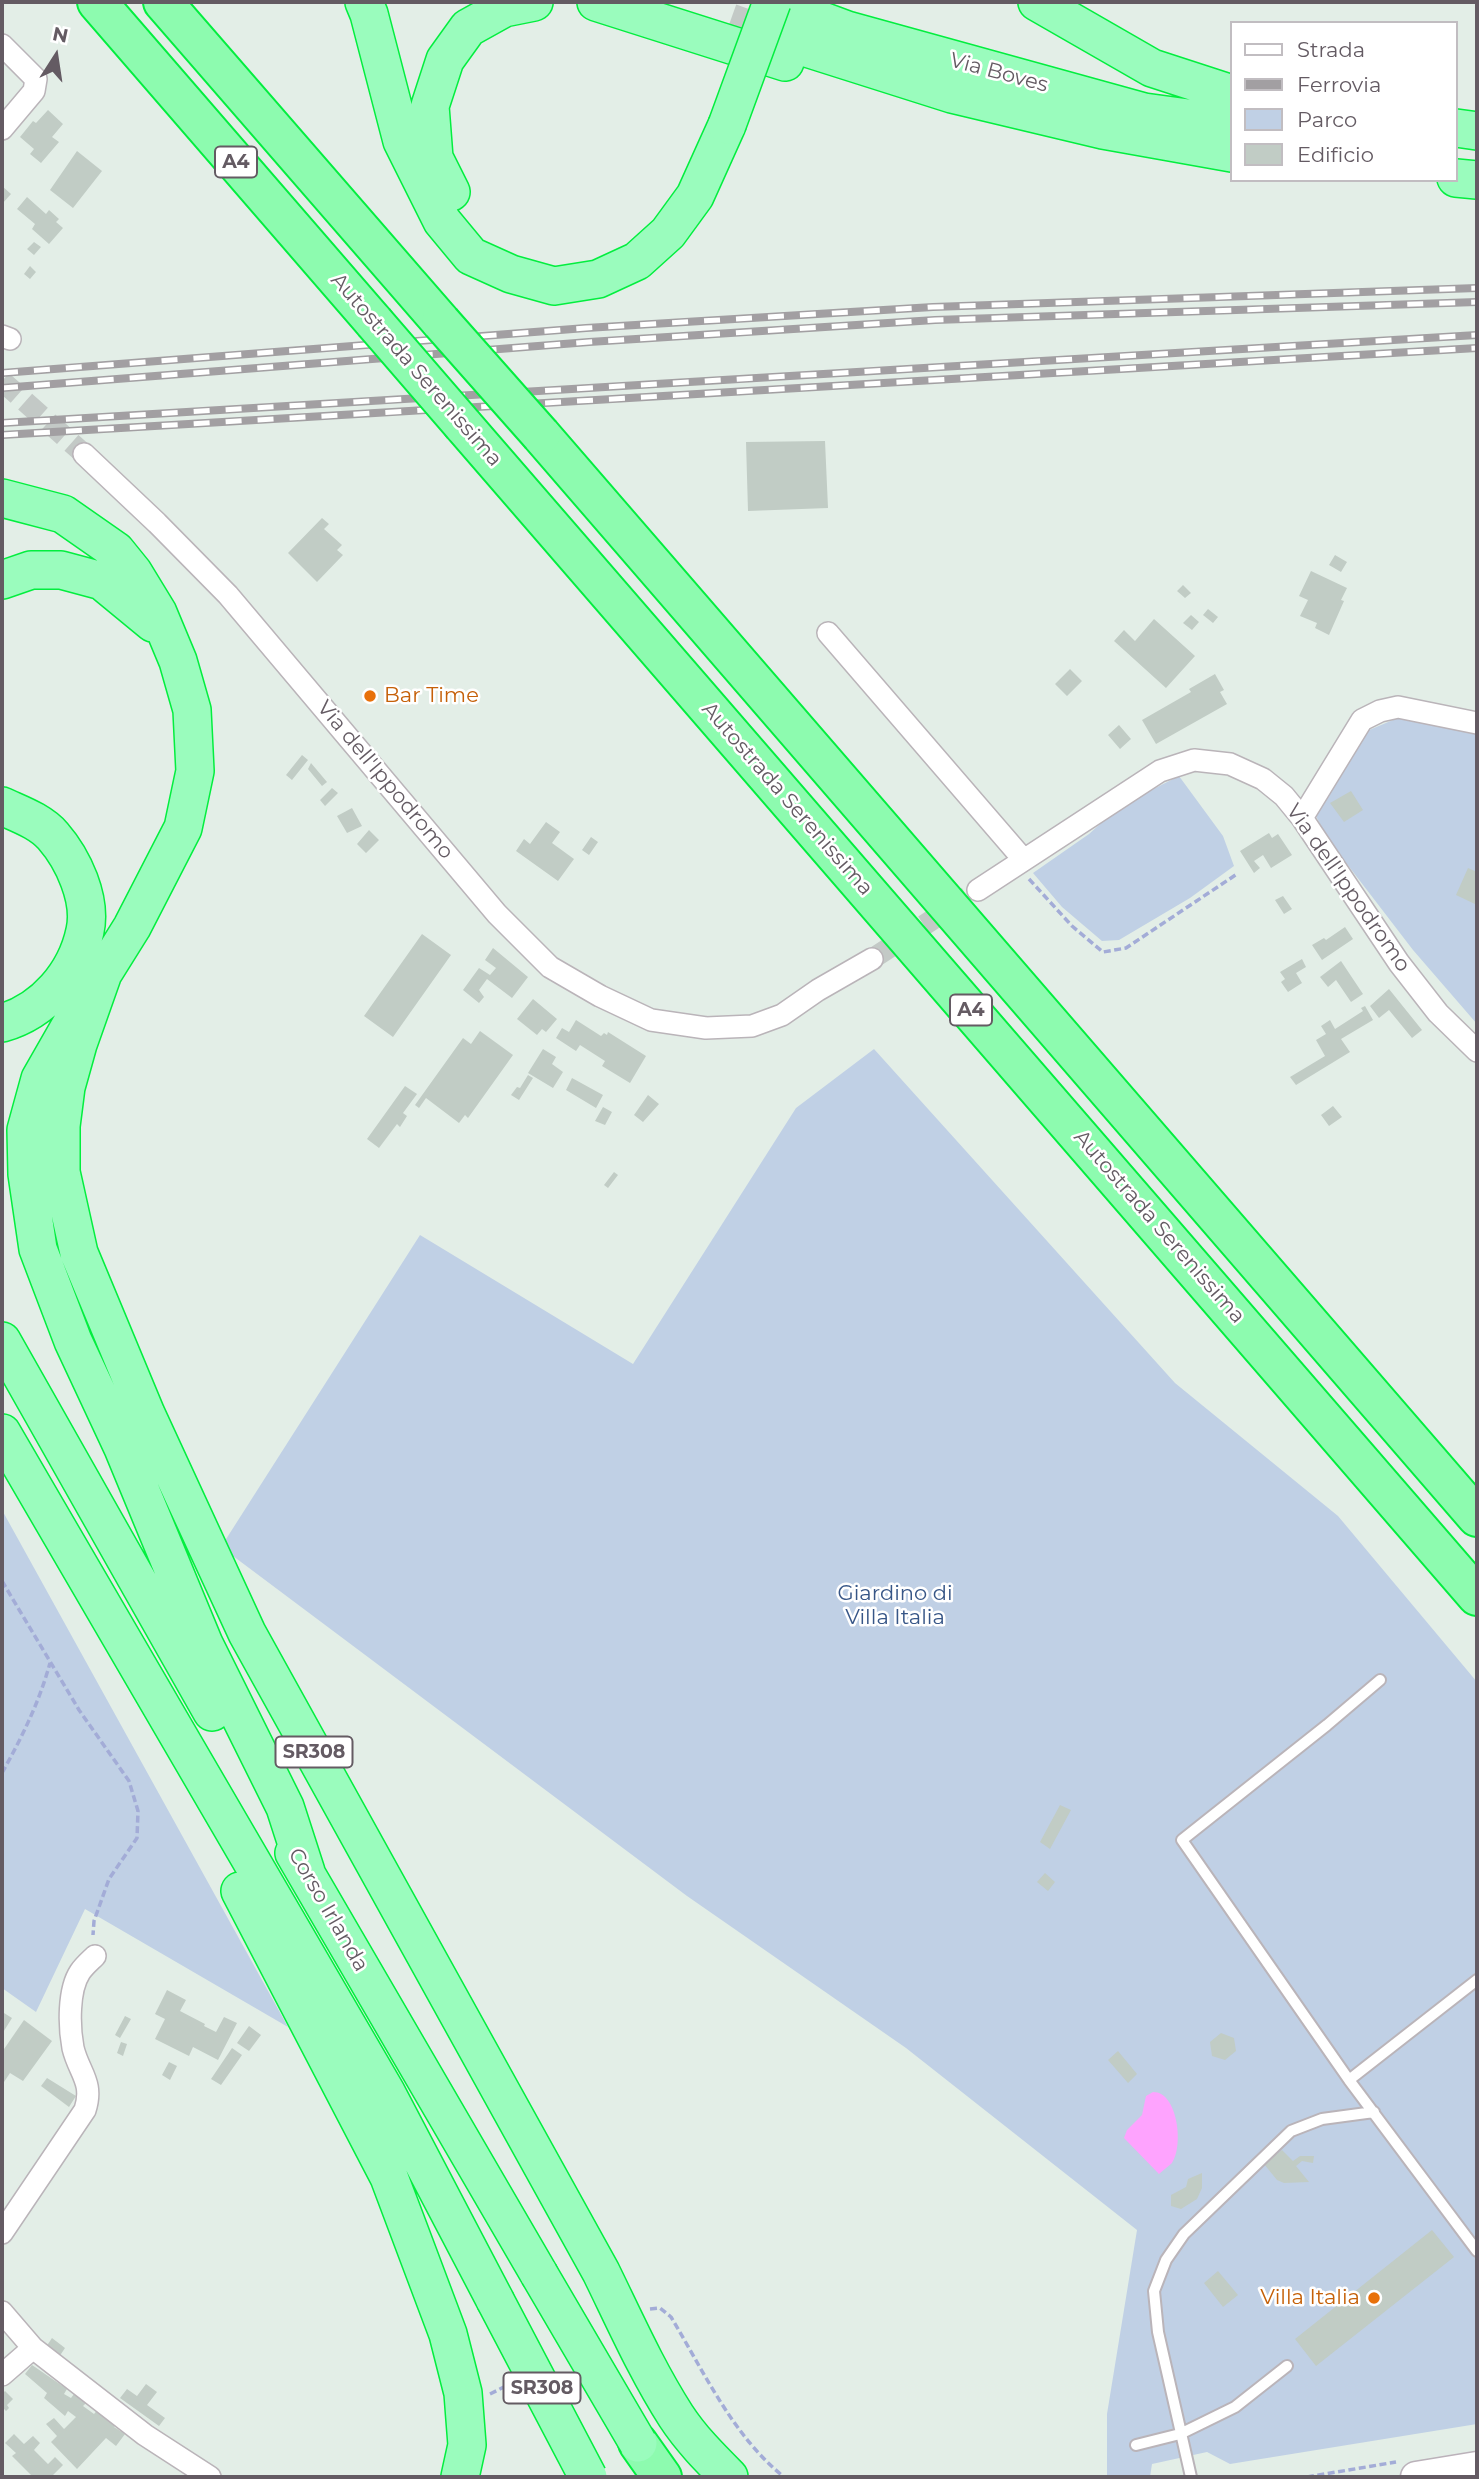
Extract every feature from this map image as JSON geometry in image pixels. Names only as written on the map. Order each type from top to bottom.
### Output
[{"type":"highway","name":"Autostrada Serenissima","points":[[97,2],[1477,1596]]},
{"type":"highway","name":"A4","points":[[163,2],[1477,1517]]},
{"type":"highway","points":[[364,2],[402,141],[442,221],[471,256],[511,274],[554,286],[598,279],[638,261],[668,233],[695,196],[718,121],[742,12],[681,2]]},
{"type":"highway","points":[[534,2],[504,8],[468,28],[445,60],[430,106],[433,158],[464,216],[483,237],[516,253],[553,263],[588,258],[624,244],[656,221],[718,121],[771,13]]},
{"type":"highway","points":[[596,2],[922,105],[1020,111]]},
{"type":"highway","points":[[1037,2],[1152,68],[1230,93]]},
{"type":"highway","name":"Via Boves","points":[[771,13],[881,73],[1020,111],[1103,130],[1230,153]]},
{"type":"highway","name":"Via Boves","points":[[771,13],[848,30],[1144,112],[1230,124]]},
{"type":"highway","points":[[1458,128],[1477,131]]},
{"type":"highway","points":[[1458,146],[1477,147]]},
{"type":"highway","points":[[1458,178],[1477,180]]},
{"type":"highway","points":[[2,498],[63,514],[116,551],[133,572],[151,603],[178,661],[192,710],[195,771],[183,828],[132,926],[40,1079],[26,1130],[27,1174],[38,1249],[74,1341],[204,1644],[285,1807],[306,1872]]},
{"type":"highway","points":[[2,580],[31,570],[61,570],[102,581],[165,633]]},
{"type":"highway","points":[[2,806],[32,819],[52,834],[74,865],[83,894],[85,929],[63,983],[41,1003],[2,1023]]},
{"type":"highway","name":"SR308","points":[[102,976],[66,1087],[61,1126],[61,1172],[79,1253],[103,1315],[247,1633],[601,2272],[650,2371],[677,2417],[705,2453],[729,2477]]},
{"type":"highway","name":"Corso Irlanda","points":[[2,1341],[200,1690],[656,2477]]},
{"type":"highway","name":"Corso Irlanda","points":[[2,1433],[386,2092],[588,2477]]},
{"type":"highway","name":"SR308","points":[[174,1731],[235,1882],[389,2177],[449,2334],[460,2381],[467,2445],[460,2477]]},
{"type":"highway","points":[[638,2443],[662,2477]]},
{"type":"main road","points":[[1409,2469],[1477,2467]]},
{"type":"street","points":[[2,46],[36,79],[34,91],[2,129]]},
{"type":"street","name":"Via dell'Ippodromo","points":[[84,454],[228,595],[497,914],[550,967],[600,996],[651,1020],[682,1026],[730,1027],[755,1012],[798,994],[818,990],[872,959]]},
{"type":"street","points":[[828,634],[1020,861]]},
{"type":"street","points":[[1302,818],[1362,720],[1380,711],[1398,707],[1477,723]]},
{"type":"street","name":"Via dell'Ippodromo","points":[[978,890],[1160,771],[1194,760],[1230,764],[1263,779],[1284,796],[1302,818],[1399,963],[1438,1013],[1477,1051]]},
{"type":"street","points":[[2,2233],[85,2110],[90,2096],[88,2083],[73,2048],[70,2007],[79,1973],[95,1956]]},
{"type":"street","points":[[2,2312],[33,2348],[145,2435],[210,2477]]},
{"type":"street","points":[[2,2375],[33,2348]]},
{"type":"lane","points":[[1380,1680],[1182,1840],[1349,2080],[1477,2250]]},
{"type":"lane","points":[[1349,2080],[1477,1980]]},
{"type":"lane","points":[[1191,2477],[1158,2332],[1154,2291],[1166,2260],[1184,2234],[1292,2131],[1322,2119],[1374,2112]]},
{"type":"lane","points":[[1136,2445],[1181,2434],[1235,2407],[1287,2367]]},
{"type":"path","points":[[1020,861],[1035,887],[1072,926],[1103,952],[1126,948],[1237,874]]},
{"type":"path","points":[[2,1581],[79,1710],[129,1781],[138,1811],[137,1838],[109,1879],[94,1921],[95,1956]]},
{"type":"path","points":[[2,1773],[40,1697],[50,1663]]},
{"type":"path","points":[[646,2309],[660,2308],[671,2316],[743,2436],[763,2461],[784,2477]]},
{"type":"path","points":[[1307,2477],[1409,2469]]},
{"type":"green space","points":[[1400,717],[1477,730],[1477,1024],[1413,950],[1327,838],[1315,814],[1367,731]]},
{"type":"green space","points":[[1179,776],[1223,836],[1234,866],[1190,898],[1119,940],[1102,941],[1062,907],[1033,873],[1089,834],[1120,806]]},
{"type":"green space","name":"Giardino di Villa Italia","points":[[874,1049],[1175,1383],[1338,1516],[1477,1682],[1477,2424],[1230,2464],[1207,2452],[1152,2464],[1150,2477],[1107,2477],[1107,2414],[1137,2230],[906,2048],[687,1896],[221,1547],[420,1235],[633,1364],[796,1108]]},
{"type":"green space","points":[[2,1510],[288,2027],[85,1909],[36,2012],[2,1988]]},
{"type":"shaded area","points":[[1153,2092],[1161,2094],[1168,2101],[1178,2133],[1176,2155],[1172,2163],[1159,2174],[1124,2138],[1127,2130],[1142,2115],[1146,2096]]},
{"type":"building","points":[[48,110],[63,124],[52,137],[59,142],[41,163],[30,154],[34,149],[20,137],[33,121],[36,123]]},
{"type":"building","points":[[77,151],[102,171],[73,208],[50,190]]},
{"type":"building","points":[[2,186],[11,194],[2,204]]},
{"type":"building","points":[[27,197],[46,214],[49,210],[59,219],[56,222],[63,228],[49,244],[32,229],[35,224],[17,209]]},
{"type":"building","points":[[34,242],[41,247],[34,255],[27,249]]},
{"type":"building","points":[[30,266],[36,272],[30,279],[24,274]]},
{"type":"building","points":[[825,441],[828,508],[748,511],[746,442]]},
{"type":"building","points":[[322,518],[329,524],[324,529],[342,545],[337,550],[343,555],[317,582],[288,553]]},
{"type":"building","points":[[1335,555],[1347,562],[1341,572],[1329,565]]},
{"type":"building","points":[[1311,571],[1347,588],[1329,635],[1315,628],[1317,623],[1300,616],[1308,600],[1299,596]]},
{"type":"building","points":[[1183,585],[1191,593],[1185,598],[1177,591]]},
{"type":"building","points":[[1208,609],[1218,617],[1213,623],[1203,615]]},
{"type":"building","points":[[1191,615],[1199,622],[1192,630],[1183,623]]},
{"type":"building","points":[[1154,619],[1195,656],[1166,688],[1114,641],[1124,630],[1135,641]]},
{"type":"building","points":[[1070,669],[1082,681],[1067,696],[1055,684]]},
{"type":"building","points":[[1215,674],[1224,690],[1220,692],[1227,704],[1156,744],[1142,720],[1191,692],[1189,689]]},
{"type":"building","points":[[1119,725],[1131,739],[1120,749],[1108,735]]},
{"type":"building","points":[[302,755],[308,760],[292,780],[286,775]]},
{"type":"building","points":[[311,763],[327,782],[322,786],[308,769]]},
{"type":"building","points":[[332,788],[338,793],[325,806],[320,800]]},
{"type":"building","points":[[1351,791],[1363,810],[1344,822],[1330,803]]},
{"type":"building","points":[[352,808],[362,826],[347,833],[337,816]]},
{"type":"building","points":[[546,822],[560,832],[552,843],[574,859],[558,881],[516,851],[524,839],[530,844]]},
{"type":"building","points":[[369,830],[379,840],[366,853],[357,844]]},
{"type":"building","points":[[1269,833],[1272,838],[1278,834],[1292,855],[1271,868],[1263,855],[1254,861],[1260,868],[1254,873],[1240,851]]},
{"type":"building","points":[[591,837],[598,842],[589,855],[582,850]]},
{"type":"building","points":[[1468,868],[1477,872],[1477,905],[1456,895]]},
{"type":"building","points":[[1283,896],[1292,909],[1284,914],[1275,900]]},
{"type":"building","points":[[1345,927],[1353,939],[1322,960],[1312,945],[1324,938],[1326,940]]},
{"type":"building","points":[[422,934],[451,955],[393,1037],[364,1016]]},
{"type":"building","points":[[493,948],[528,977],[512,998],[487,979],[479,990],[484,997],[479,1003],[463,990],[479,968],[490,975],[496,968],[485,960]]},
{"type":"building","points":[[1302,959],[1306,967],[1296,973],[1302,983],[1288,992],[1281,982],[1285,979],[1280,972]]},
{"type":"building","points":[[1341,961],[1363,994],[1351,1002],[1336,980],[1328,987],[1320,977]]},
{"type":"building","points":[[1389,989],[1422,1030],[1412,1038],[1389,1010],[1379,1018],[1370,1006]]},
{"type":"building","points":[[533,999],[557,1019],[546,1032],[542,1029],[537,1035],[517,1019]]},
{"type":"building","points":[[1365,1006],[1373,1020],[1341,1039],[1350,1052],[1296,1085],[1290,1077],[1325,1056],[1316,1040],[1326,1034],[1321,1026],[1330,1020],[1335,1029],[1363,1011],[1361,1008]]},
{"type":"building","points":[[576,1020],[601,1036],[604,1033],[607,1035],[608,1032],[646,1056],[630,1083],[602,1066],[605,1061],[580,1045],[576,1051],[556,1038],[562,1028],[569,1032]]},
{"type":"building","points":[[480,1031],[513,1055],[468,1118],[465,1115],[459,1123],[426,1098],[419,1108],[415,1105],[463,1038],[471,1044]]},
{"type":"building","points":[[543,1049],[556,1057],[552,1064],[563,1072],[553,1088],[528,1073]]},
{"type":"building","points":[[528,1075],[533,1078],[519,1100],[511,1095],[517,1087],[520,1088]]},
{"type":"building","points":[[572,1078],[603,1095],[596,1108],[566,1090]]},
{"type":"building","points":[[405,1086],[417,1094],[403,1113],[407,1116],[400,1127],[397,1124],[379,1148],[367,1139]]},
{"type":"building","points":[[648,1095],[659,1104],[643,1122],[634,1115]]},
{"type":"building","points":[[1333,1106],[1342,1117],[1329,1126],[1321,1115]]},
{"type":"building","points":[[603,1107],[612,1112],[605,1125],[595,1121]]},
{"type":"building","points":[[614,1172],[618,1175],[608,1188],[604,1185]]},
{"type":"building","points":[[1060,1805],[1071,1810],[1050,1849],[1040,1842]]},
{"type":"building","points":[[1045,1873],[1055,1882],[1048,1891],[1037,1882]]},
{"type":"building","points":[[167,1990],[186,2000],[180,2011],[216,2032],[224,2017],[237,2023],[218,2060],[193,2047],[189,2056],[155,2039],[165,2019],[155,2014]]},
{"type":"building","points":[[2,2014],[12,2018],[2,2034]]},
{"type":"building","points":[[125,2016],[131,2019],[120,2038],[115,2035]]},
{"type":"building","points":[[24,2020],[52,2041],[23,2081],[10,2073],[2,2085],[2,2052]]},
{"type":"building","points":[[249,2026],[261,2035],[249,2051],[237,2043]]},
{"type":"building","points":[[1221,2033],[1234,2038],[1236,2051],[1225,2060],[1212,2056],[1210,2042]]},
{"type":"building","points":[[121,2042],[127,2044],[123,2056],[117,2053]]},
{"type":"building","points":[[232,2048],[242,2055],[221,2085],[211,2079]]},
{"type":"building","points":[[1118,2051],[1137,2074],[1128,2083],[1108,2060]]},
{"type":"building","points":[[169,2062],[177,2066],[170,2080],[162,2075]]},
{"type":"building","points":[[47,2078],[76,2096],[69,2107],[41,2086]]},
{"type":"building","points":[[1282,2150],[1293,2161],[1300,2156],[1314,2156],[1313,2163],[1302,2161],[1296,2166],[1309,2182],[1284,2183],[1277,2180],[1264,2164]]},
{"type":"building","points":[[1202,2173],[1202,2188],[1197,2199],[1181,2209],[1171,2206],[1171,2195],[1186,2187],[1188,2179]]},
{"type":"building","name":"Villa Italia","points":[[1432,2230],[1454,2257],[1316,2366],[1295,2339]]},
{"type":"building","points":[[1218,2271],[1238,2295],[1223,2307],[1204,2283]]},
{"type":"building","points":[[52,2338],[65,2348],[59,2357],[46,2347]]},
{"type":"building","points":[[32,2365],[67,2389],[64,2394],[71,2398],[74,2394],[86,2403],[83,2406],[94,2414],[99,2408],[118,2422],[114,2427],[125,2434],[116,2446],[106,2438],[77,2469],[51,2442],[57,2436],[46,2424],[54,2418],[64,2429],[76,2417],[68,2411],[65,2416],[44,2398],[47,2393],[25,2374]]},
{"type":"building","points":[[146,2384],[157,2392],[147,2405],[165,2418],[159,2426],[120,2398],[127,2389],[137,2396]]},
{"type":"building","points":[[5,2391],[13,2399],[7,2405],[9,2408],[6,2411],[2,2407],[2,2394]]},
{"type":"building","points":[[14,2434],[24,2444],[33,2436],[40,2443],[34,2450],[48,2464],[55,2457],[63,2465],[51,2477],[33,2477],[12,2456],[16,2453],[5,2443]]},
{"type":"tunnel","points":[[730,22],[772,37]]},
{"type":"tunnel","points":[[2,381],[84,454]]},
{"type":"tunnel","points":[[872,959],[978,890]]},
{"type":"railway","points":[[2,373],[586,328],[933,307],[1477,288]]},
{"type":"railway","points":[[2,388],[589,342],[935,320],[1477,302]]},
{"type":"railway","points":[[2,423],[1477,335]]},
{"type":"railway","points":[[2,435],[1477,348]]},
{"type":"place","name":"Bar Time","points":[[370,696]]},
{"type":"place","name":"Villa Italia","points":[[1374,2298]]}]
